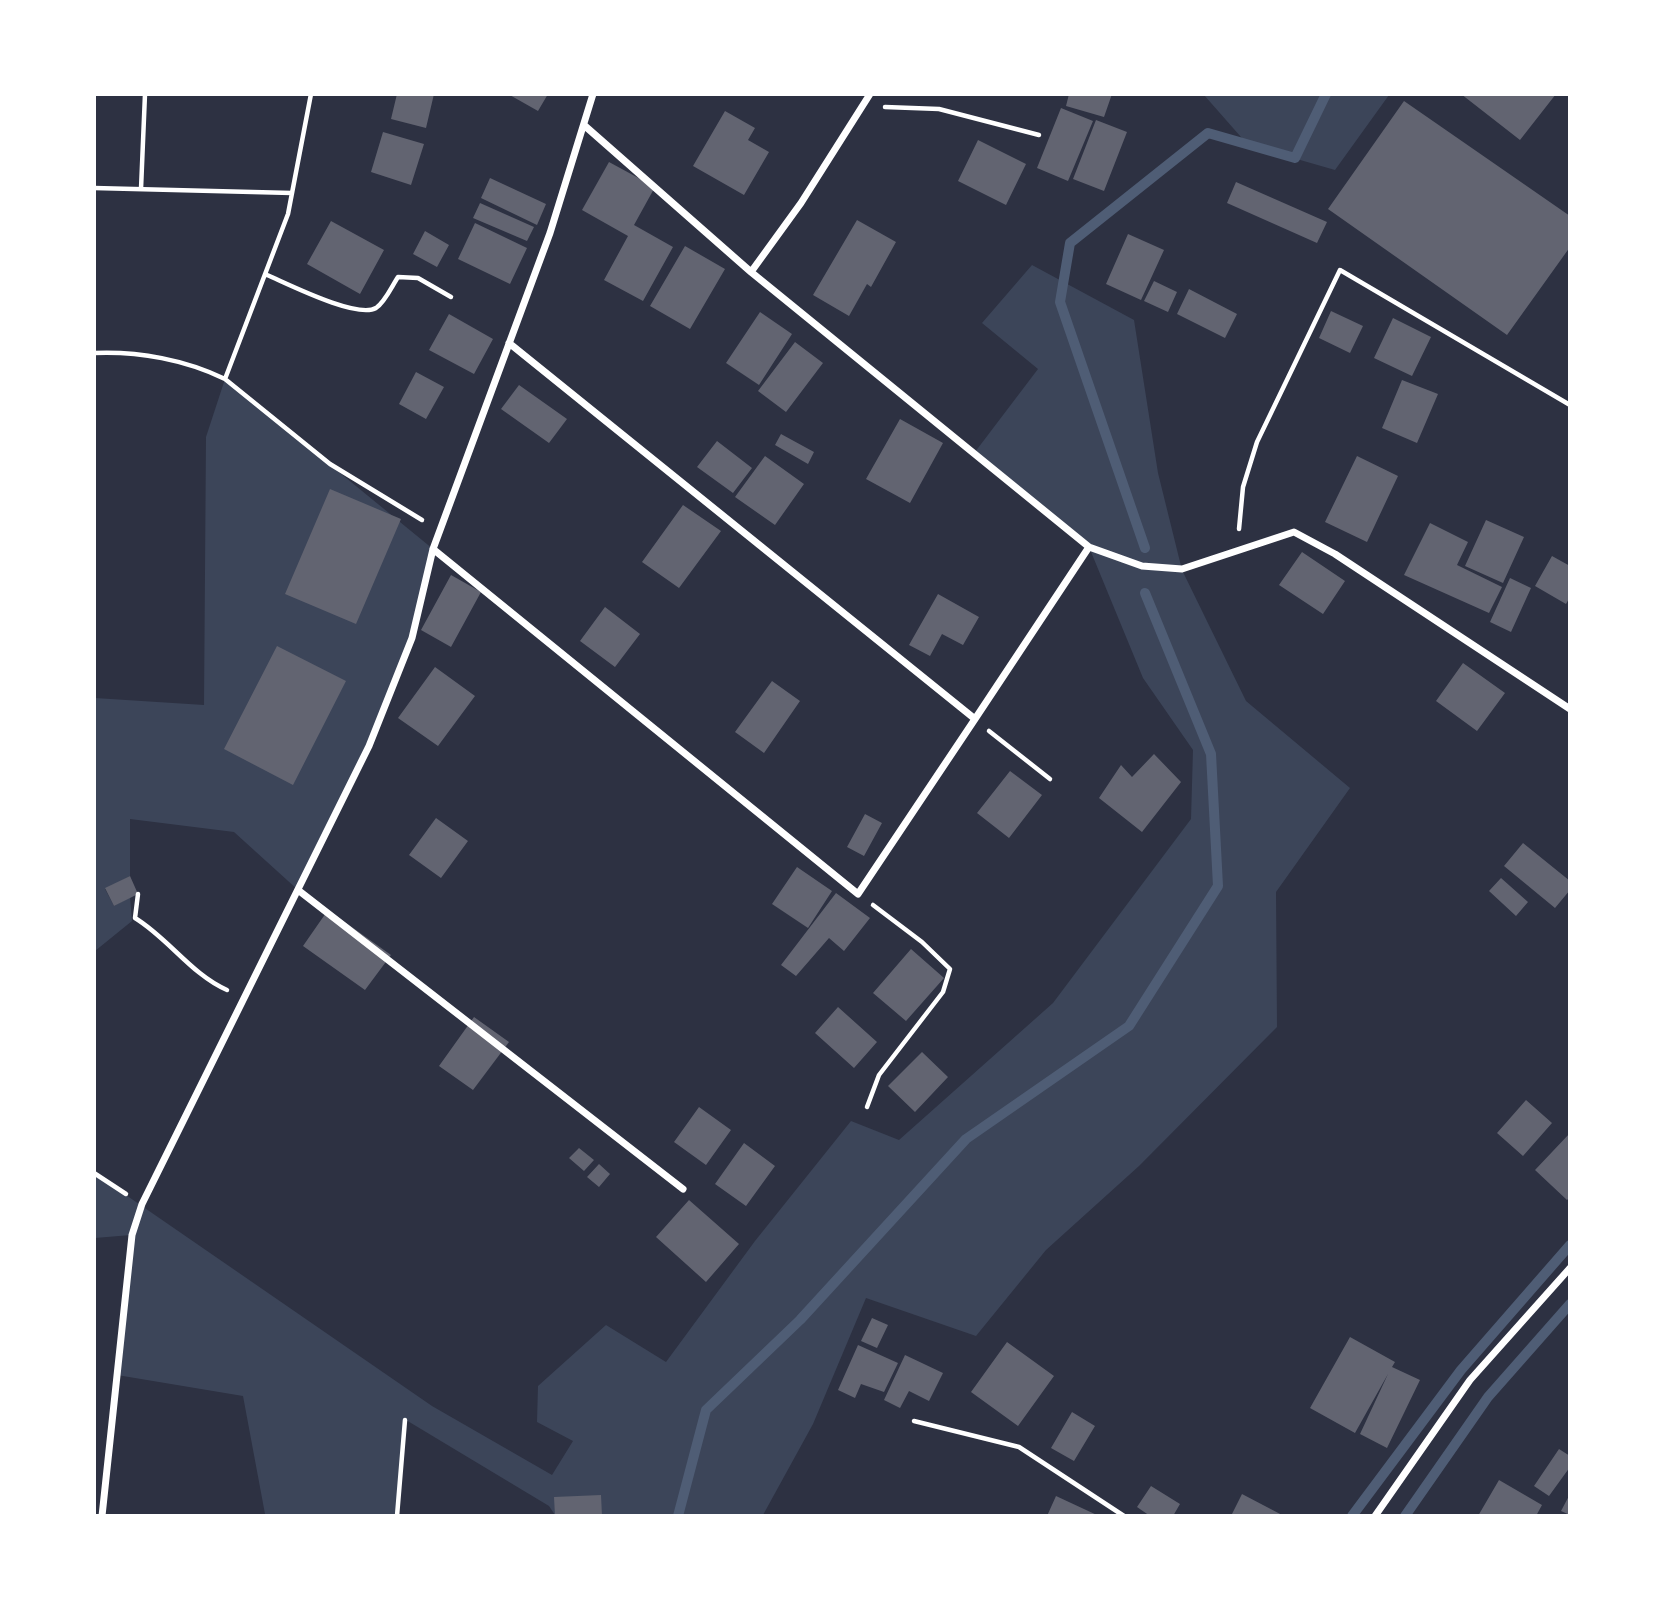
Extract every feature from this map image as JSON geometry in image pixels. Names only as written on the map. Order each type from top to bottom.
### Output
[{"type":"street","points":[[102,1516],[132,1235],[142,1204],[369,746],[396,680],[412,638],[433,549],[550,233],[593,94]]},
{"type":"street","points":[[751,272],[802,203],[870,94]]},
{"type":"street","points":[[585,126],[751,272],[1089,547],[1142,566],[1182,569],[1294,532],[1335,554],[1570,709]]},
{"type":"street","points":[[509,343],[975,719]]},
{"type":"street","points":[[433,549],[858,894],[1089,547]]},
{"type":"street","points":[[298,890],[684,1189]]},
{"type":"street","points":[[1375,1516],[1470,1380],[1570,1268]]},
{"type":"path","points":[[141,189],[145,94]]},
{"type":"path","points":[[225,379],[267,275],[292,193],[311,94]]},
{"type":"path","points":[[863,106],[939,109],[1039,135]]},
{"type":"path","points":[[94,188],[292,193]]},
{"type":"path","points":[[1237,551],[1243,487],[1257,442],[1340,270],[1570,405]]},
{"type":"path","points":[[267,275],[352,309],[367,312],[379,307],[398,277],[418,278],[451,297]]},
{"type":"path","points":[[94,353],[164,359],[200,367],[225,379],[330,464],[440,531]]},
{"type":"path","points":[[975,719],[1050,779]]},
{"type":"path","points":[[138,894],[135,918],[167,940],[212,983],[246,994]]},
{"type":"path","points":[[858,894],[922,942],[950,969],[943,992],[879,1076],[867,1107]]},
{"type":"path","points":[[94,1173],[142,1204]]},
{"type":"path","points":[[397,1516],[405,1420]]},
{"type":"path","points":[[914,1421],[1019,1447],[1124,1516]]},
{"type":"shaded area","points":[[1204,95],[1389,95],[1335,170],[1248,145]]},
{"type":"shaded area","points":[[1032,265],[1134,320],[1158,473],[1182,570],[1246,701],[1350,788],[1276,892],[1277,1027],[1139,1166],[1046,1250],[976,1336],[866,1298],[813,1424],[763,1515],[555,1515],[549,1506],[406,1420],[397,1515],[265,1514],[243,1396],[117,1375],[131,1235],[95,1238],[94,1173],[432,1406],[552,1475],[573,1441],[537,1422],[538,1386],[606,1325],[666,1362],[755,1241],[851,1121],[899,1140],[1053,1003],[1191,819],[1193,750],[1143,678],[1089,547],[975,452],[1038,369],[982,323]]},
{"type":"shaded area","points":[[225,379],[433,549],[422,599],[396,680],[298,890],[234,832],[130,819],[130,876],[105,889],[114,906],[130,897],[132,921],[95,951],[95,698],[204,705],[206,437]]},
{"type":"building","points":[[397,94],[434,94],[426,128],[391,119]]},
{"type":"building","points":[[508,94],[548,94],[538,111]]},
{"type":"building","points":[[1069,94],[1112,94],[1104,117],[1066,106]]},
{"type":"building","points":[[1461,94],[1556,94],[1520,140]]},
{"type":"building","points":[[1404,101],[1570,216],[1570,247],[1507,335],[1328,209]]},
{"type":"building","points":[[1061,108],[1093,121],[1068,181],[1037,168]]},
{"type":"building","points":[[725,111],[755,128],[748,140],[769,152],[744,195],[693,166]]},
{"type":"building","points":[[1096,120],[1127,132],[1104,191],[1073,179]]},
{"type":"building","points":[[383,132],[424,144],[411,185],[371,172]]},
{"type":"building","points":[[978,140],[1026,164],[1006,205],[958,181]]},
{"type":"building","points":[[609,162],[655,187],[634,225],[673,247],[643,301],[604,280],[628,236],[582,210]]},
{"type":"building","points":[[490,178],[546,204],[537,225],[481,198]]},
{"type":"building","points":[[1236,182],[1327,222],[1317,243],[1227,203]]},
{"type":"building","points":[[480,203],[534,227],[527,241],[473,218]]},
{"type":"building","points":[[857,220],[896,242],[871,287],[867,284],[849,316],[813,295]]},
{"type":"building","points":[[331,221],[384,250],[360,294],[307,264]]},
{"type":"building","points":[[475,223],[527,248],[510,284],[458,259]]},
{"type":"building","points":[[425,231],[449,245],[437,267],[413,254]]},
{"type":"building","points":[[1128,234],[1164,250],[1141,300],[1106,284]]},
{"type":"building","points":[[685,246],[725,269],[690,329],[650,306]]},
{"type":"building","points":[[1154,281],[1177,292],[1168,312],[1144,301]]},
{"type":"building","points":[[1189,289],[1237,314],[1225,338],[1177,314]]},
{"type":"building","points":[[1331,311],[1363,326],[1350,353],[1319,338]]},
{"type":"building","points":[[760,312],[792,334],[759,385],[726,363]]},
{"type":"building","points":[[449,314],[493,339],[474,374],[429,350]]},
{"type":"building","points":[[1393,318],[1431,337],[1412,376],[1374,358]]},
{"type":"building","points":[[795,342],[823,363],[786,412],[758,391]]},
{"type":"building","points":[[416,372],[444,387],[426,419],[399,404]]},
{"type":"building","points":[[1402,380],[1438,394],[1417,443],[1382,428]]},
{"type":"building","points":[[519,385],[567,419],[549,443],[501,409]]},
{"type":"building","points":[[900,419],[943,443],[910,503],[866,479]]},
{"type":"building","points":[[781,434],[814,452],[808,464],[775,445]]},
{"type":"building","points":[[717,441],[752,468],[733,493],[697,467]]},
{"type":"building","points":[[765,456],[804,484],[775,525],[735,497]]},
{"type":"building","points":[[1357,456],[1398,476],[1367,542],[1325,522]]},
{"type":"building","points":[[330,489],[401,519],[356,624],[285,594]]},
{"type":"building","points":[[683,505],[721,531],[679,588],[642,562]]},
{"type":"building","points":[[1486,520],[1524,537],[1503,583],[1465,566]]},
{"type":"building","points":[[1430,523],[1468,542],[1457,565],[1502,587],[1489,613],[1404,575]]},
{"type":"building","points":[[1302,552],[1345,581],[1323,614],[1279,585]]},
{"type":"building","points":[[1552,556],[1570,566],[1570,597],[1566,604],[1535,586]]},
{"type":"building","points":[[451,575],[481,592],[451,647],[421,630]]},
{"type":"building","points":[[1510,578],[1531,588],[1511,632],[1490,622]]},
{"type":"building","points":[[938,594],[979,617],[963,645],[942,634],[930,656],[909,645]]},
{"type":"building","points":[[605,607],[640,634],[615,667],[580,641]]},
{"type":"building","points":[[277,646],[346,681],[293,785],[224,749]]},
{"type":"building","points":[[1463,663],[1505,693],[1477,731],[1436,701]]},
{"type":"building","points":[[435,667],[475,696],[438,746],[398,718]]},
{"type":"building","points":[[772,681],[800,701],[764,753],[735,732]]},
{"type":"building","points":[[1154,754],[1181,782],[1142,832],[1099,798],[1121,765],[1132,777]]},
{"type":"building","points":[[1010,771],[1042,795],[1009,838],[977,813]]},
{"type":"building","points":[[865,814],[882,823],[864,856],[847,847]]},
{"type":"building","points":[[436,818],[468,841],[441,878],[409,855]]},
{"type":"building","points":[[1523,843],[1570,881],[1570,890],[1555,908],[1504,866]]},
{"type":"building","points":[[797,867],[832,891],[808,928],[772,904]]},
{"type":"building","points":[[130,876],[138,894],[114,906],[105,888]]},
{"type":"building","points":[[1501,878],[1528,902],[1516,916],[1489,891]]},
{"type":"building","points":[[836,893],[870,918],[844,951],[829,938],[796,976],[781,965]]},
{"type":"building","points":[[328,910],[391,955],[365,990],[303,946]]},
{"type":"building","points":[[911,949],[944,978],[906,1021],[873,993]]},
{"type":"building","points":[[838,1007],[877,1042],[854,1068],[815,1033]]},
{"type":"building","points":[[474,1017],[509,1042],[473,1090],[439,1066]]},
{"type":"building","points":[[922,1052],[948,1077],[915,1112],[888,1086]]},
{"type":"building","points":[[1526,1100],[1552,1123],[1523,1156],[1497,1133]]},
{"type":"building","points":[[699,1107],[731,1130],[706,1165],[674,1142]]},
{"type":"building","points":[[1570,1133],[1570,1197],[1567,1200],[1535,1170]]},
{"type":"building","points":[[744,1143],[775,1166],[746,1206],[715,1184]]},
{"type":"building","points":[[579,1148],[594,1160],[584,1171],[569,1158]]},
{"type":"building","points":[[599,1164],[610,1174],[599,1187],[587,1177]]},
{"type":"building","points":[[689,1200],[739,1244],[706,1282],[656,1237]]},
{"type":"building","points":[[872,1318],[888,1325],[877,1348],[861,1341]]},
{"type":"building","points":[[1350,1337],[1395,1362],[1392,1367],[1420,1380],[1387,1448],[1360,1434],[1388,1374],[1355,1433],[1310,1408]]},
{"type":"building","points":[[1007,1342],[1054,1376],[1018,1426],[971,1392]]},
{"type":"building","points":[[858,1345],[898,1363],[884,1392],[861,1384],[855,1398],[838,1390]]},
{"type":"building","points":[[905,1355],[943,1373],[929,1401],[909,1391],[900,1408],[884,1400]]},
{"type":"building","points":[[1072,1412],[1095,1426],[1074,1461],[1051,1448]]},
{"type":"building","points":[[1559,1449],[1570,1456],[1570,1467],[1549,1496],[1534,1486]]},
{"type":"building","points":[[1499,1480],[1542,1505],[1536,1516],[1478,1516]]},
{"type":"building","points":[[1151,1486],[1180,1504],[1173,1516],[1150,1516],[1137,1507]]},
{"type":"building","points":[[1242,1494],[1284,1516],[1231,1516]]},
{"type":"building","points":[[1570,1494],[1570,1515],[1561,1511]]},
{"type":"building","points":[[601,1495],[602,1516],[555,1516],[554,1497]]},
{"type":"building","points":[[1056,1496],[1099,1516],[1047,1516]]},
{"type":"waterway","points":[[1145,548],[1060,302],[1070,243],[1208,133],[1295,158],[1326,94]]},
{"type":"waterway","points":[[678,1516],[706,1410],[800,1320],[966,1139],[1129,1026],[1218,886],[1211,754],[1145,593]]},
{"type":"waterway","points":[[1352,1516],[1461,1370],[1570,1245]]},
{"type":"waterway","points":[[1405,1516],[1488,1397],[1570,1304]]}]
